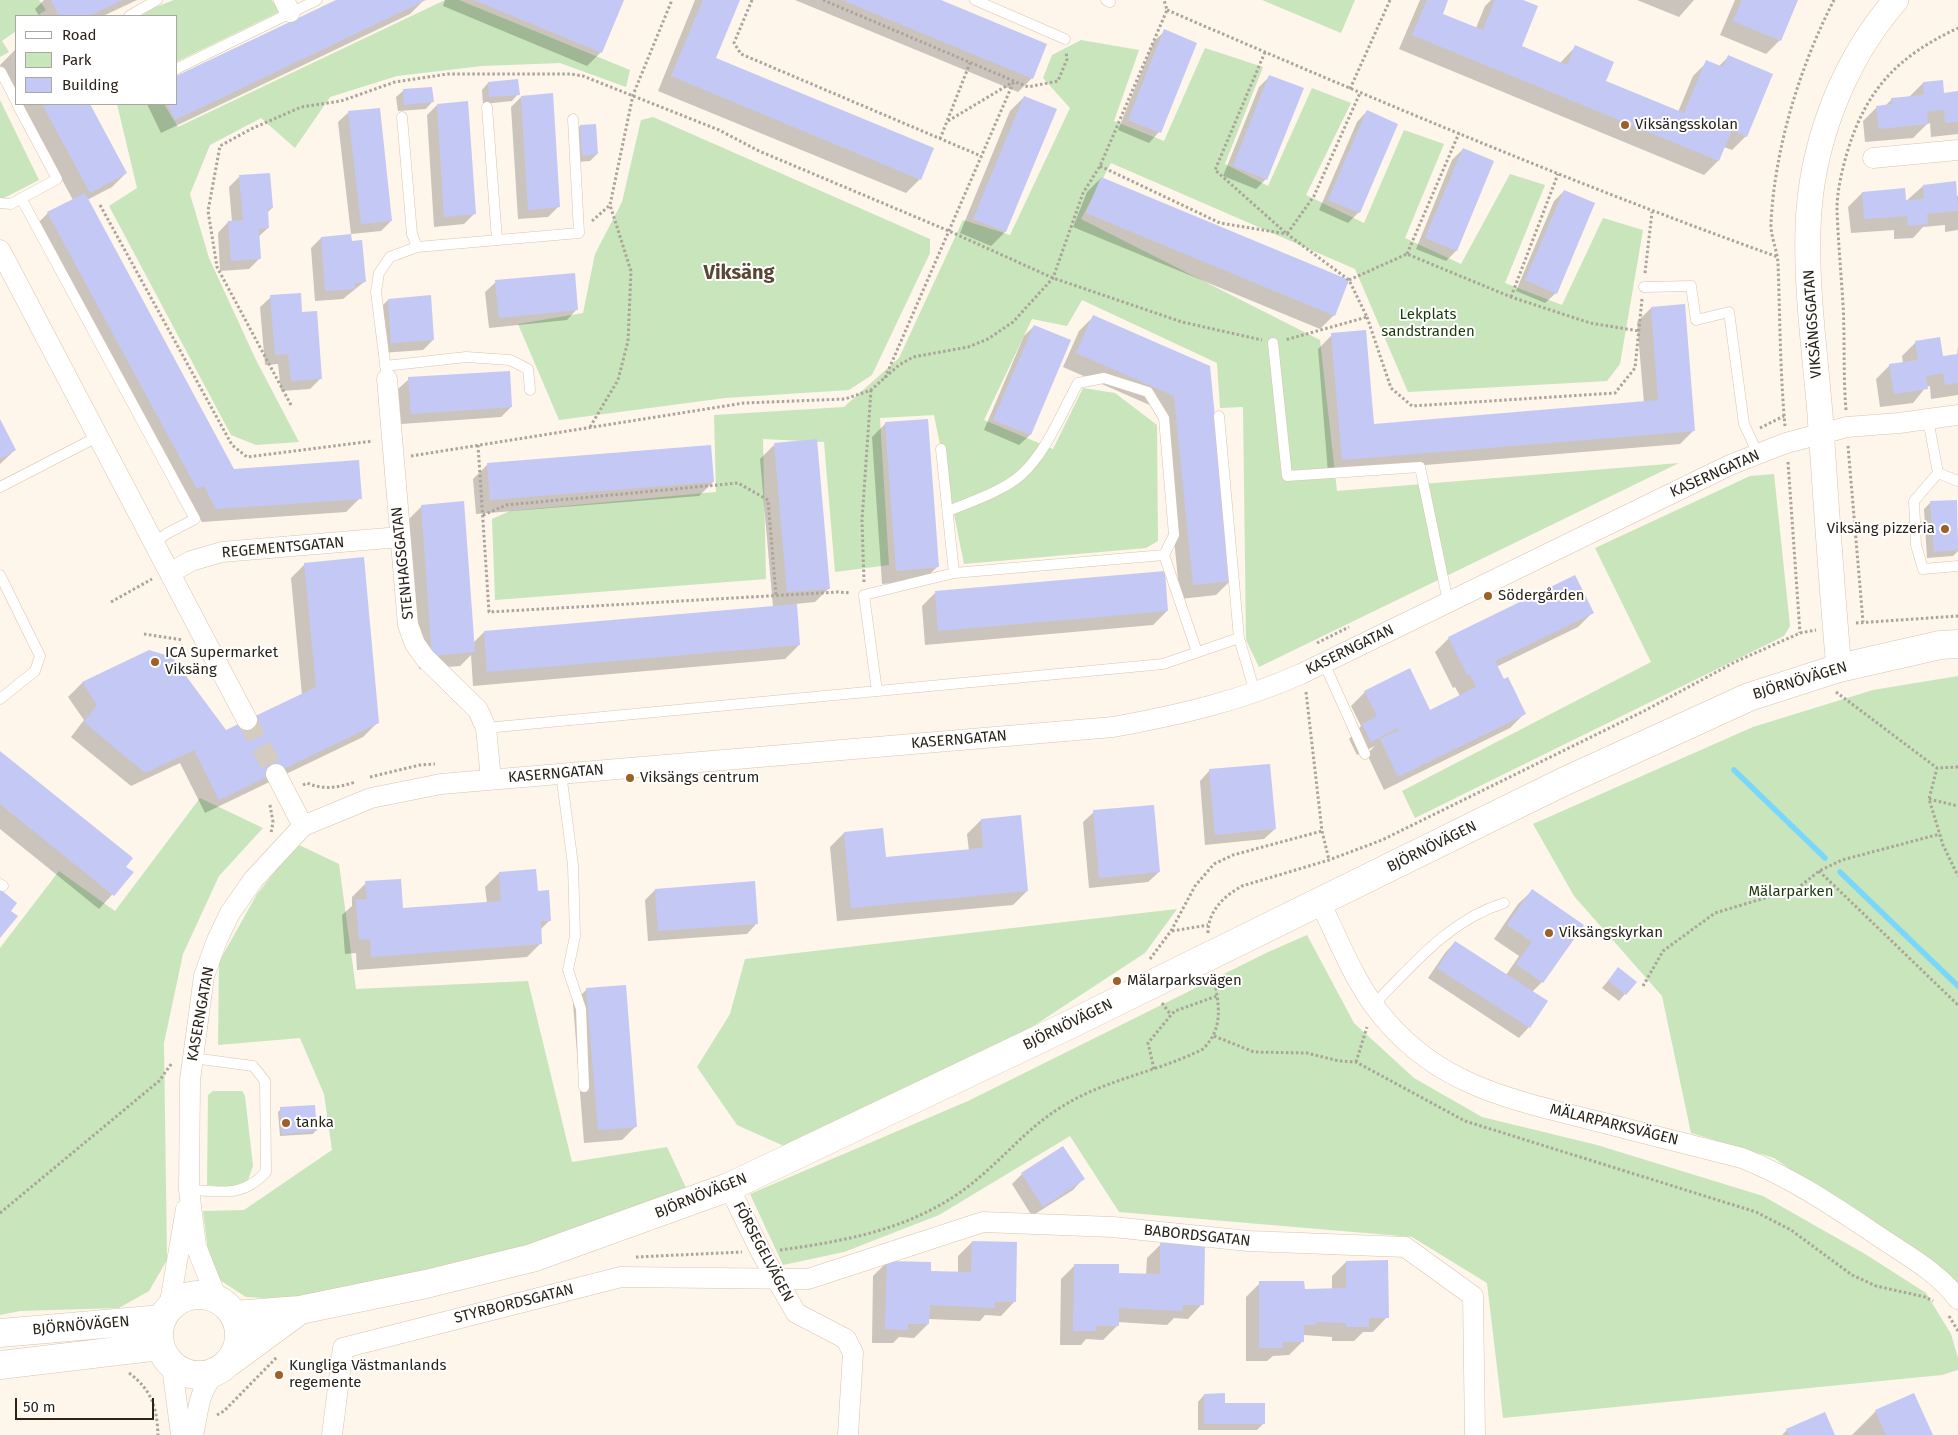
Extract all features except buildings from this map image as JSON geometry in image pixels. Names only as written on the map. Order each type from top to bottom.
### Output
[{"type":"main road","name":"BJÖRNÖVÄGEN","points":[[225,1307],[300,1310],[426,1284],[532,1258],[729,1187],[1320,902],[1563,782],[1749,697],[1834,678],[1940,645],[1958,644]]},
{"type":"main road","points":[[204,1295],[225,1307],[238,1327],[239,1340],[235,1352],[222,1368],[193,1375],[166,1356],[159,1328],[166,1313],[179,1300],[191,1296],[204,1295]]},
{"type":"main road","name":"BJÖRNÖVÄGEN","points":[[222,1368],[300,1310]]},
{"type":"main road","name":"BJÖRNÖVÄGEN","points":[[0,1333],[166,1313]]},
{"type":"main road","name":"BJÖRNÖVÄGEN","points":[[0,1365],[166,1356]]},
{"type":"street","name":"VIKSÄNGSGATAN","points":[[1834,678],[1835,627],[1808,229],[1820,139],[1839,91],[1864,43],[1896,0]]},
{"type":"street","points":[[1873,158],[1958,150]]},
{"type":"street","points":[[0,250],[247,720]]},
{"type":"street","name":"STENHAGSGATAN","points":[[386,373],[408,625],[415,644],[438,673],[478,710],[486,728],[490,779]]},
{"type":"street","name":"KASERNGATAN","points":[[225,1307],[196,1246],[189,1190],[184,1057],[204,976],[230,913],[253,880],[303,826],[371,798],[441,784],[1114,727],[1176,716],[1255,693],[1301,674],[1730,464],[1786,443],[1847,427],[1958,415]]},
{"type":"street","name":"REGEMENTSGATAN","points":[[170,573],[191,561],[222,552],[400,537]]},
{"type":"street","points":[[276,774],[303,826]]},
{"type":"street","name":"MÄLARPARKSVÄGEN","points":[[1320,902],[1356,976],[1387,1022],[1420,1054],[1451,1074],[1476,1087],[1501,1096],[1742,1158],[1793,1180],[1932,1272],[1951,1304]]},
{"type":"street","name":"FÖRSEGELVÄGEN","points":[[729,1187],[761,1252],[796,1313],[846,1340],[853,1353],[848,1435]]},
{"type":"street","name":"KASERNGATAN","points":[[166,1313],[189,1190]]},
{"type":"street","name":"BABORDSGATAN","points":[[775,1277],[808,1279],[983,1222],[1113,1227],[1248,1241],[1405,1247],[1473,1296],[1475,1435]]},
{"type":"street","name":"STYRBORDSGATAN","points":[[332,1435],[342,1348],[621,1277],[775,1277]]},
{"type":"street","points":[[166,1356],[188,1427]]},
{"type":"street","points":[[188,1427],[203,1388],[222,1368]]},
{"type":"lane","points":[[131,15],[157,0]]},
{"type":"lane","points":[[178,68],[287,6],[317,0]]},
{"type":"lane","points":[[975,0],[1065,39]]},
{"type":"lane","points":[[1,72],[15,99]]},
{"type":"lane","points":[[0,203],[11,204],[57,178],[18,105]]},
{"type":"lane","points":[[487,107],[497,240]]},
{"type":"lane","points":[[402,117],[412,234],[417,247]]},
{"type":"lane","points":[[530,390],[528,369],[510,360],[466,357],[386,373],[376,292],[379,273],[390,257],[417,247],[579,233],[573,119]]},
{"type":"lane","points":[[21,198],[195,519],[166,534],[155,544]]},
{"type":"lane","points":[[1644,287],[1691,286],[1696,320],[1729,312],[1744,424],[1758,454]]},
{"type":"lane","points":[[1274,343],[1287,476],[1420,467],[1448,602]]},
{"type":"lane","points":[[948,511],[982,497],[1020,476],[1039,455],[1078,383],[1104,378],[1148,392],[1164,418],[1174,535],[1164,555],[1197,652]]},
{"type":"lane","points":[[1219,416],[1239,638],[1255,693]]},
{"type":"lane","points":[[1928,419],[1938,473]]},
{"type":"lane","points":[[0,487],[99,436]]},
{"type":"lane","points":[[941,448],[954,573]]},
{"type":"lane","points":[[1938,473],[1958,481]]},
{"type":"lane","points":[[1938,473],[1914,501],[1916,545],[1923,570],[1958,566]]},
{"type":"lane","points":[[877,691],[864,595],[954,573],[1164,555]]},
{"type":"lane","points":[[0,575],[40,656],[35,671],[0,699]]},
{"type":"lane","points":[[486,728],[1163,664],[1239,638]]},
{"type":"lane","points":[[1324,663],[1364,754]]},
{"type":"lane","points":[[561,773],[572,865],[575,936],[568,970],[581,1009],[584,1087]]},
{"type":"lane","points":[[1374,1004],[1440,938],[1484,909],[1504,903]]},
{"type":"lane","points":[[184,1057],[253,1066],[265,1081],[266,1172],[254,1185],[237,1192],[189,1190]]},
{"type":"path","points":[[590,428],[618,380],[628,341],[631,271],[610,205],[633,95],[672,0]]},
{"type":"path","points":[[752,0],[734,43],[741,54],[981,156]]},
{"type":"path","points":[[823,0],[1028,87],[1058,81],[1067,59],[1065,39]]},
{"type":"path","points":[[1164,0],[1168,10],[1350,89],[1652,212],[1778,258]]},
{"type":"path","points":[[1350,89],[1390,0]]},
{"type":"path","points":[[1800,633],[1786,443],[1778,258],[1771,224],[1776,175],[1786,126],[1800,81],[1834,0]]},
{"type":"path","points":[[393,459],[744,403],[845,399],[871,390],[884,381],[899,365],[913,357],[968,347],[997,334],[1013,322],[1053,278],[1061,260],[1083,193],[1100,166],[1168,10]]},
{"type":"path","points":[[1863,622],[1847,427],[1846,354],[1837,207],[1844,165],[1855,126],[1865,105],[1885,77],[1913,52],[1958,28]]},
{"type":"path","points":[[1265,52],[1215,170],[1287,234],[1349,280],[1367,316],[1391,388],[1412,406],[1615,392],[1635,368],[1652,212]]},
{"type":"path","points":[[940,139],[970,63]]},
{"type":"path","points":[[291,405],[217,267],[208,211],[220,146],[251,129],[301,107],[341,101],[395,82],[448,74],[571,74],[633,95],[719,130],[759,151],[949,231],[1053,278],[1182,322],[1274,343],[1367,316]]},
{"type":"path","points":[[947,121],[1014,81]]},
{"type":"path","points":[[884,381],[1014,81]]},
{"type":"path","points":[[1287,234],[1314,196],[1360,93]]},
{"type":"path","points":[[1349,280],[1407,254],[1459,134]]},
{"type":"path","points":[[1100,166],[1220,223],[1287,234]]},
{"type":"path","points":[[1511,297],[1558,174]]},
{"type":"path","points":[[100,205],[232,445],[247,457],[391,439]]},
{"type":"path","points":[[579,233],[610,205]]},
{"type":"path","points":[[1407,254],[1511,297],[1590,323],[1639,331]]},
{"type":"path","points":[[478,445],[489,612],[838,592],[864,595],[862,520],[871,390]]},
{"type":"path","points":[[483,515],[506,505],[738,483],[768,500],[776,595]]},
{"type":"path","points":[[111,602],[153,578],[170,573]]},
{"type":"path","points":[[1208,939],[1208,926],[1211,916],[1223,899],[1242,886],[1329,860],[1382,840],[1644,711],[1735,662],[1800,633],[1863,622],[1958,616]]},
{"type":"path","points":[[144,634],[186,640]]},
{"type":"path","points":[[1301,674],[1306,690],[1322,831],[1329,860]]},
{"type":"path","points":[[1834,678],[1937,768],[1958,766]]},
{"type":"path","points":[[1937,768],[1929,799],[1940,834],[1958,876]]},
{"type":"path","points":[[1929,799],[1958,806]]},
{"type":"path","points":[[1148,961],[1171,931],[1195,886],[1214,864],[1233,855],[1322,831]]},
{"type":"path","points":[[1643,986],[1663,952],[1715,913],[1798,888],[1819,871],[1842,860],[1869,851],[1940,834]]},
{"type":"path","points":[[1819,871],[1958,1005]]},
{"type":"path","points":[[1171,931],[1208,926]]},
{"type":"path","points":[[627,1259],[646,1255],[761,1252],[836,1242],[910,1221],[956,1196],[983,1174],[1022,1135],[1062,1106],[1094,1090],[1203,1049],[1214,1036],[1219,1014],[1212,968]]},
{"type":"path","points":[[1154,1069],[1148,1044],[1170,1015],[1175,1011],[1217,996]]},
{"type":"path","points":[[1160,1000],[1170,1015]]},
{"type":"path","points":[[1356,1062],[1374,1004]]},
{"type":"path","points":[[1214,1036],[1254,1052],[1306,1053],[1356,1062],[1465,1121],[1756,1212],[1791,1230],[1852,1275],[1876,1286],[1925,1297],[1937,1303]]},
{"type":"path","points":[[1,1210],[159,1081],[184,1057]]},
{"type":"path","points":[[1951,1304],[1958,1332]]},
{"type":"path","points":[[158,1435],[159,1420],[188,1427],[224,1411],[280,1354]]},
{"type":"green space","points":[[0,0],[39,0],[46,10],[38,15],[15,15],[15,32],[2,41],[9,52],[0,57]]},
{"type":"green space","points":[[174,0],[272,0],[279,12],[178,61],[178,15],[142,15]]},
{"type":"green space","points":[[445,0],[459,0],[630,70],[626,87],[560,63],[482,66],[397,76],[330,97],[295,148],[261,118],[210,145],[190,194],[209,258],[256,360],[299,442],[256,445],[231,435],[109,206],[137,188],[117,105],[165,105],[178,127]]},
{"type":"green space","points":[[1262,0],[1355,0],[1341,33]]},
{"type":"green space","name":"Lekplats sandstranden","points":[[1081,40],[1139,50],[1114,121],[1164,141],[1205,48],[1263,67],[1225,164],[1268,186],[1312,88],[1351,103],[1306,195],[1364,223],[1404,130],[1444,144],[1405,238],[1461,264],[1510,174],[1545,185],[1505,283],[1562,305],[1603,218],[1643,230],[1620,364],[1607,381],[1408,392],[1355,269],[1111,163],[1081,219],[1320,340],[1337,491],[1679,463],[1259,667],[1246,640],[1243,407],[1220,408],[1217,363],[1082,300],[1067,326],[1032,319],[984,420],[1053,449],[1083,388],[1115,393],[1157,425],[1158,541],[1146,548],[964,564],[934,415],[880,418],[889,565],[835,572],[824,442],[763,439],[766,579],[495,600],[492,519],[510,511],[716,492],[714,415],[844,407],[899,358],[963,220],[1010,235],[1070,108],[1043,78],[1052,55]]},
{"type":"green space","points":[[0,100],[39,180],[4,198],[0,198]]},
{"type":"green space","points":[[653,117],[930,239],[930,253],[872,375],[849,390],[725,398],[559,420],[518,324],[583,313],[595,254],[622,202],[641,120]]},
{"type":"green space","points":[[1774,474],[1790,626],[1784,636],[1415,818],[1402,791],[1651,662],[1595,548],[1750,476]]},
{"type":"green space","name":"Mälarparken","points":[[1958,676],[1958,1286],[1774,1158],[1691,1133],[1662,996],[1574,896],[1533,824],[1753,727],[1873,690]]},
{"type":"green space","points":[[200,798],[263,828],[219,876],[183,954],[164,1043],[167,1260],[149,1291],[119,1308],[20,1311],[0,1315],[0,948],[59,871],[115,911]]},
{"type":"green space","points":[[297,844],[339,864],[356,989],[528,981],[572,1162],[667,1147],[688,1192],[629,1215],[414,1280],[281,1299],[246,1297],[218,1279],[209,1260],[203,1211],[244,1210],[332,1150],[324,1094],[300,1038],[218,1045],[219,962],[257,894]]},
{"type":"green space","points":[[1177,909],[1145,953],[1012,1040],[786,1147],[737,1125],[697,1067],[730,1014],[745,959]]},
{"type":"green space","points":[[1307,935],[1354,1023],[1414,1078],[1482,1117],[1597,1145],[1763,1196],[1865,1254],[1926,1293],[1951,1334],[1958,1358],[1958,1370],[1942,1375],[1503,1418],[1487,1283],[1412,1237],[1119,1212],[1070,1136],[939,1215],[844,1252],[783,1265],[750,1194],[968,1101],[1266,953]]},
{"type":"green space","points":[[213,1091],[242,1091],[245,1096],[253,1166],[247,1183],[238,1188],[207,1185],[208,1095]]},
{"type":"waterway","points":[[1734,770],[1825,858]]},
{"type":"waterway","points":[[1840,872],[1958,986]]},
{"type":"tunnel","points":[[247,720],[276,774]]},
{"type":"place","name":"Viksängsskolan","points":[[1625,125]]},
{"type":"place","name":"Viksäng pizzeria","points":[[1945,529]]},
{"type":"place","name":"Södergården","points":[[1488,596]]},
{"type":"place","name":"ICA Supermarket Viksäng","points":[[155,662]]},
{"type":"place","name":"Viksängs centrum","points":[[630,778]]},
{"type":"place","name":"Viksängskyrkan","points":[[1549,933]]},
{"type":"place","name":"Mälarparksvägen","points":[[1117,981]]},
{"type":"place","name":"tanka","points":[[286,1123]]},
{"type":"place","name":"Kungliga Västmanlands regemente","points":[[279,1375]]},
{"type":"district","name":"Viksäng","points":[[739,273]]}]
